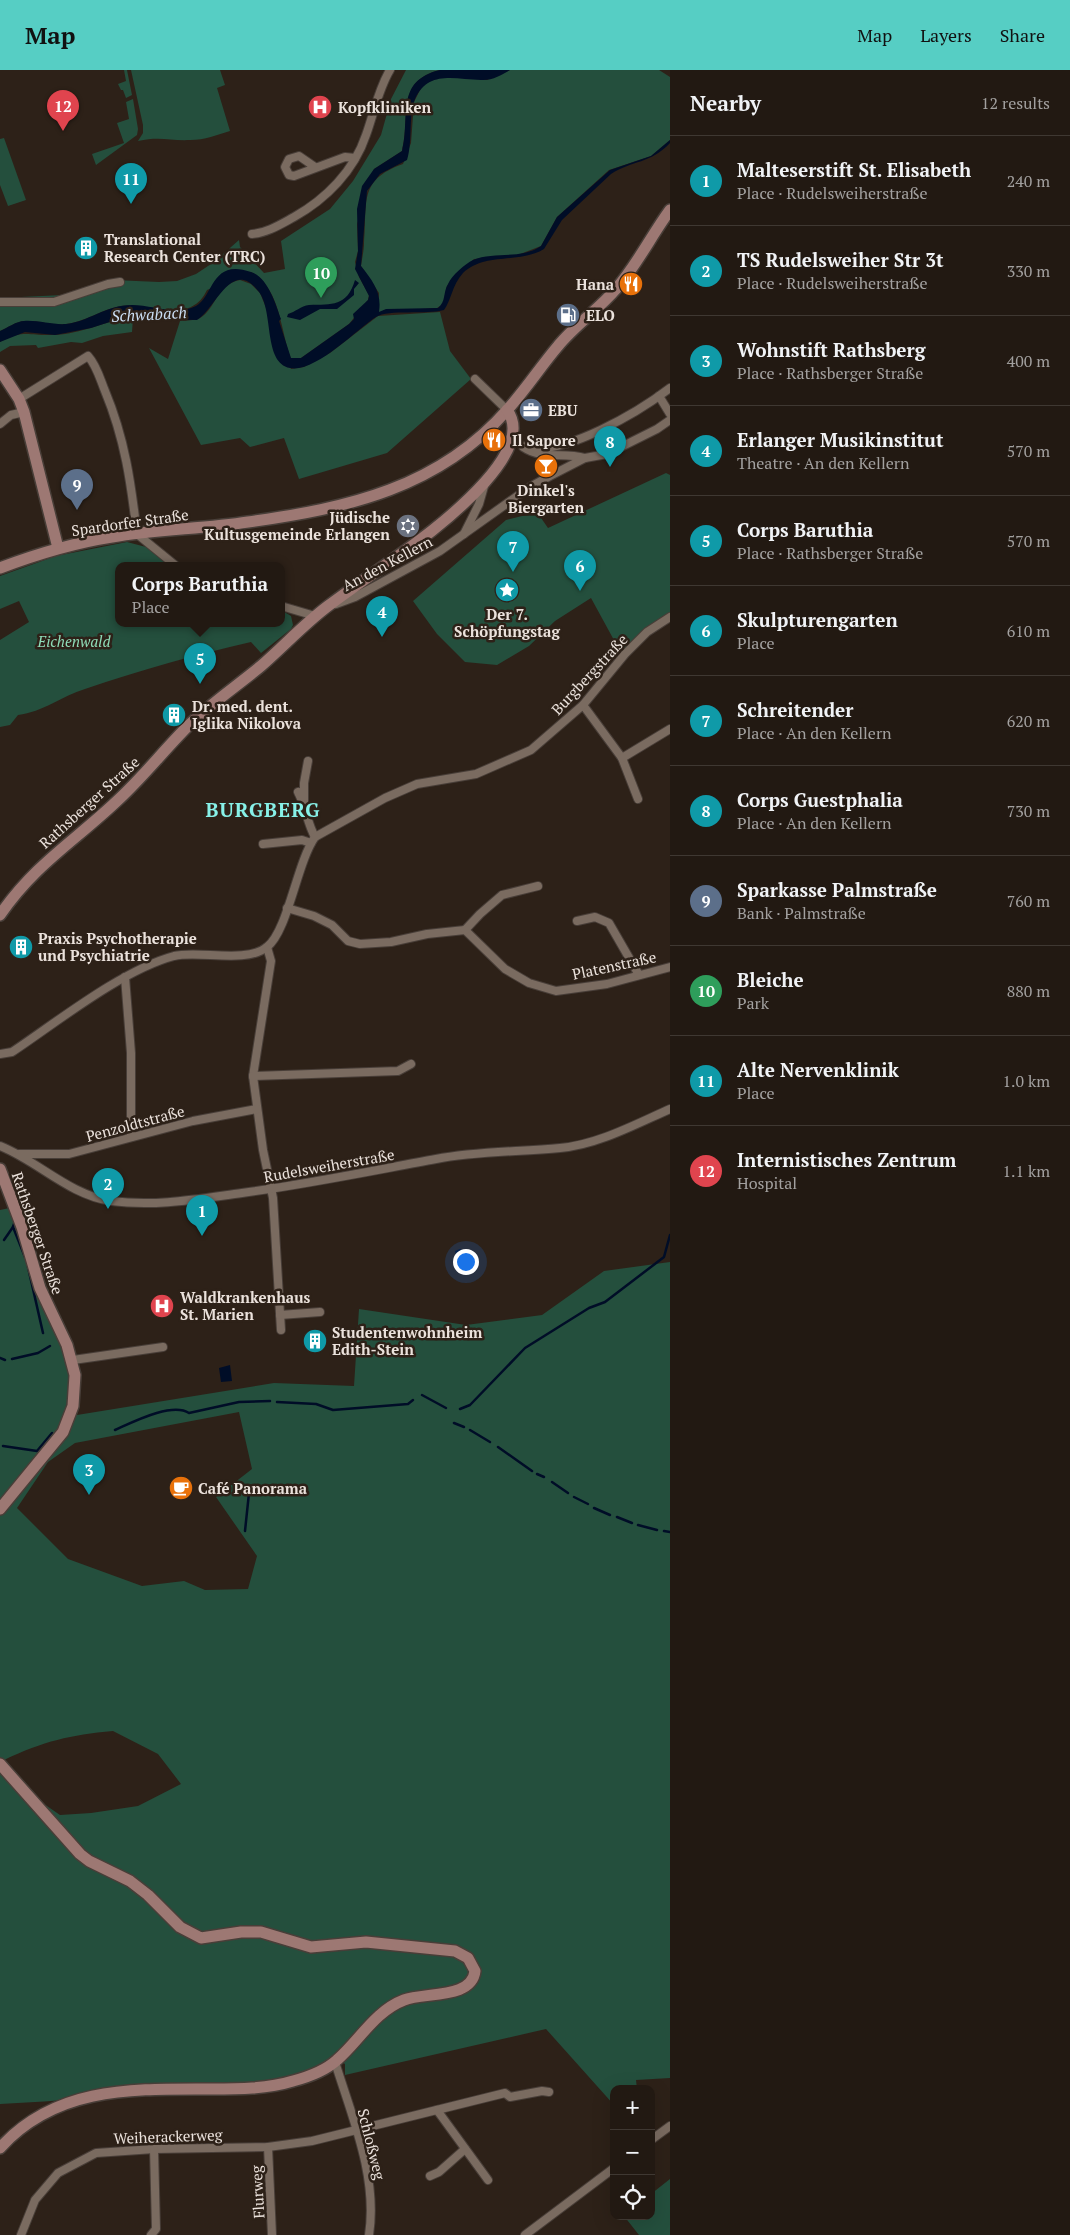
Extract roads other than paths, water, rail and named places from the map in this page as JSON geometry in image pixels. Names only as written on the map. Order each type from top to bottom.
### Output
[{"type":"street","points":[[252,234],[273,228],[321,200],[348,169],[366,136],[380,90],[390,70]]},
{"type":"street","points":[[315,167],[338,159],[355,158]]},
{"type":"street","points":[[338,159],[348,169]]},
{"type":"street","name":"Spardorfer Straße","points":[[0,568],[58,548],[113,536],[250,522],[323,510],[380,495],[442,466],[471,445],[508,410],[559,344],[614,291],[637,264],[670,210]]},
{"type":"street","points":[[0,302],[54,302],[108,284],[120,282]]},
{"type":"street","points":[[18,399],[88,356],[95,366],[121,432],[130,478],[136,534],[171,562]]},
{"type":"street","points":[[0,370],[24,412],[58,548]]},
{"type":"street","points":[[475,379],[508,410],[515,426],[513,438],[523,447],[555,445],[586,436],[640,410],[670,388]]},
{"type":"street","points":[[660,396],[670,414]]},
{"type":"street","points":[[0,424],[10,415],[24,412]]},
{"type":"street","name":"An den Kellern","points":[[327,607],[355,597],[463,536],[530,487],[585,458],[607,454],[657,429],[670,420]]},
{"type":"street","name":"Rathsberger Straße","points":[[0,915],[18,889],[118,800],[189,725],[263,664],[315,616],[440,525],[484,483],[499,464],[513,438]]},
{"type":"street","name":"An den Kellern","points":[[523,447],[534,454],[547,456],[570,454],[585,458]]},
{"type":"street","points":[[463,536],[478,504],[484,483]]},
{"type":"street","points":[[285,607],[315,616]]},
{"type":"street","name":"Burgbergstraße","points":[[313,840],[386,798],[417,784],[476,774],[531,750],[583,705],[625,654],[647,632],[670,616]]},
{"type":"street","points":[[583,705],[622,758],[638,799]]},
{"type":"street","points":[[622,758],[670,728]]},
{"type":"street","points":[[304,804],[304,783],[308,762]]},
{"type":"street","points":[[0,1054],[12,1052],[125,977],[175,956],[252,954],[267,947],[274,938],[287,908],[313,840],[304,804],[298,792]]},
{"type":"street","points":[[263,844],[313,840]]},
{"type":"street","points":[[287,908],[326,922],[348,940],[360,944],[391,942],[427,934],[465,930],[502,895],[538,886]]},
{"type":"street","points":[[576,920],[595,917],[609,923],[640,975]]},
{"type":"street","name":"Platenstraße","points":[[465,930],[505,969],[529,984],[556,991],[607,984],[670,967]]},
{"type":"street","points":[[267,947],[270,961],[253,1076],[256,1109],[272,1190],[281,1330]]},
{"type":"street","points":[[125,977],[131,1052],[131,1137]]},
{"type":"street","points":[[253,1076],[398,1071],[411,1064]]},
{"type":"street","name":"Penzoldtstraße","points":[[19,1154],[69,1154],[193,1121],[256,1109]]},
{"type":"street","name":"Rudelsweiherstraße","points":[[0,1146],[19,1154],[77,1190],[108,1200],[142,1204],[171,1203],[272,1190],[460,1154],[517,1149],[561,1148],[582,1144],[670,1109]]},
{"type":"street","name":"Rathsberger Straße","points":[[0,1169],[22,1227],[40,1288],[62,1331],[75,1374],[74,1396],[63,1432],[0,1509]]},
{"type":"street","points":[[280,1315],[320,1312]]},
{"type":"street","points":[[72,1360],[163,1347]]},
{"type":"street","points":[[0,1764],[80,1854],[89,1861],[130,1881],[148,1895],[180,1928],[191,1935],[201,1938],[241,1932],[261,1932],[301,1945],[320,1948],[357,1942],[459,1952],[471,1960],[475,1971],[473,1979],[468,1986],[461,1990],[423,1995],[393,2005],[366,2029],[336,2062],[318,2072],[292,2082],[259,2087],[144,2090],[82,2098],[60,2105],[37,2117],[13,2134],[0,2148]]},
{"type":"street","name":"Schloßweg","points":[[336,2062],[368,2172],[371,2223],[369,2235]]},
{"type":"street","name":"Weiherackerweg","points":[[20,2235],[35,2200],[58,2173],[96,2153],[154,2149],[268,2147],[356,2132],[505,2093],[510,2097],[542,2091],[549,2092]]},
{"type":"street","points":[[437,2110],[488,2180]]},
{"type":"street","points":[[655,2137],[670,2126]]},
{"type":"street","name":"Flurweg","points":[[268,2147],[272,2235]]},
{"type":"street","points":[[152,2235],[156,2229],[154,2149]]},
{"type":"street","points":[[430,2176],[466,2149]]},
{"type":"street","points":[[528,2234],[610,2171]]},
{"type":"water","name":"Schwabach","points":[[440,70],[510,70],[489,80],[443,78],[434,80],[420,90],[415,99],[407,160],[380,174],[367,191],[361,266],[378,293],[379,312],[386,309],[438,308],[441,306],[446,287],[466,264],[481,257],[525,253],[541,246],[557,217],[610,170],[651,156],[670,140],[670,143],[655,155],[611,174],[562,220],[544,249],[524,256],[482,262],[463,273],[456,283],[444,310],[390,313],[376,317],[335,349],[311,364],[300,368],[290,368],[282,364],[276,357],[272,347],[264,301],[259,292],[249,282],[240,280],[232,282],[197,320],[122,318],[91,328],[55,335],[25,332],[0,342],[0,331],[21,321],[56,324],[74,323],[105,310],[132,305],[172,310],[188,309],[202,301],[221,274],[228,270],[238,269],[257,275],[267,285],[281,319],[279,321],[291,358],[301,358],[349,324],[354,319],[353,314],[368,300],[369,296],[355,269],[358,251],[357,209],[362,186],[374,169],[402,151],[407,102],[410,91],[426,75]]},
{"type":"water","points":[[355,280],[359,283],[354,289],[354,295],[337,309],[320,309],[300,320],[287,317],[288,314],[309,305],[332,304],[343,300],[352,289]]},
{"type":"water","points":[[460,1249],[464,1251],[468,1265],[464,1269],[459,1268],[455,1251]]},
{"type":"water","points":[[230,1365],[232,1381],[221,1382],[219,1368]]},
{"type":"waterway","points":[[14,1224],[13,1227],[25,1257]]},
{"type":"waterway","points":[[4,1240],[13,1227]]},
{"type":"waterway","points":[[460,1409],[470,1405],[525,1348],[589,1308],[605,1302],[664,1257],[670,1235]]},
{"type":"waterway","points":[[28,1267],[43,1333]]},
{"type":"waterway","points":[[12,1359],[38,1353],[50,1346]]},
{"type":"waterway","points":[[0,1358],[5,1360]]},
{"type":"waterway","points":[[422,1395],[446,1408]]},
{"type":"waterway","points":[[277,1402],[316,1404],[333,1410],[408,1404],[413,1400]]},
{"type":"waterway","points":[[115,1430],[163,1411],[182,1410],[189,1413],[239,1402],[270,1401]]},
{"type":"waterway","points":[[454,1423],[464,1427]]},
{"type":"waterway","points":[[470,1430],[490,1442]]},
{"type":"waterway","points":[[3,1446],[37,1451],[52,1433]]},
{"type":"waterway","points":[[498,1447],[532,1471]]},
{"type":"waterway","points":[[537,1474],[544,1477]]},
{"type":"waterway","points":[[552,1482],[568,1493]]},
{"type":"waterway","points":[[245,1531],[249,1493],[259,1486]]},
{"type":"waterway","points":[[574,1497],[588,1504]]},
{"type":"waterway","points":[[594,1508],[610,1515]]},
{"type":"waterway","points":[[617,1517],[632,1523]]},
{"type":"waterway","points":[[638,1525],[657,1530]]},
{"type":"waterway","points":[[664,1531],[670,1532]]},
{"type":"place","name":"Kopfkliniken","points":[[320,107]]},
{"type":"place","name":"Internistisches Zentrum","points":[[63,131]]},
{"type":"place","name":"Alte Nervenklinik","points":[[131,204]]},
{"type":"place","name":"Translational Research Center (TRC)","points":[[86,248]]},
{"type":"place","name":"Hana","points":[[631,284]]},
{"type":"place","name":"Bleiche","points":[[321,298]]},
{"type":"place","name":"ELO","points":[[568,315]]},
{"type":"place","name":"EBU","points":[[531,410]]},
{"type":"place","name":"Il Sapore","points":[[494,440]]},
{"type":"place","name":"Dinkel's Biergarten","points":[[546,466]]},
{"type":"place","name":"Corps Guestphalia","points":[[610,467]]},
{"type":"place","name":"Sparkasse Palmstraße","points":[[77,510]]},
{"type":"place","name":"Jüdische Kultusgemeinde Erlangen","points":[[408,526]]},
{"type":"place","name":"Schreitender","points":[[513,572]]},
{"type":"place","name":"Der 7. Schöpfungstag","points":[[507,590]]},
{"type":"place","name":"Skulpturengarten","points":[[580,591]]},
{"type":"place","name":"Erlanger Musikinstitut","points":[[382,637]]},
{"type":"place","name":"Corps Baruthia","points":[[200,684]]},
{"type":"place","name":"Dr. med. dent. Iglika Nikolova","points":[[174,715]]},
{"type":"place","name":"Praxis Psychotherapie und Psychiatrie","points":[[21,947]]},
{"type":"place","name":"TS Rudelsweiher Str 3t","points":[[108,1209]]},
{"type":"place","name":"Malteserstift St. Elisabeth","points":[[202,1236]]},
{"type":"place","name":"Waldkrankenhaus St. Marien","points":[[162,1306]]},
{"type":"place","name":"Studentenwohnheim Edith-Stein","points":[[315,1341]]},
{"type":"place","name":"Café Panorama","points":[[181,1488]]},
{"type":"place","name":"Wohnstift Rathsberg","points":[[89,1495]]},
{"type":"district","name":"BURGBERG","points":[[263,809]]},
{"type":"park label","name":"Eichenwald","points":[[74,641]]}]
